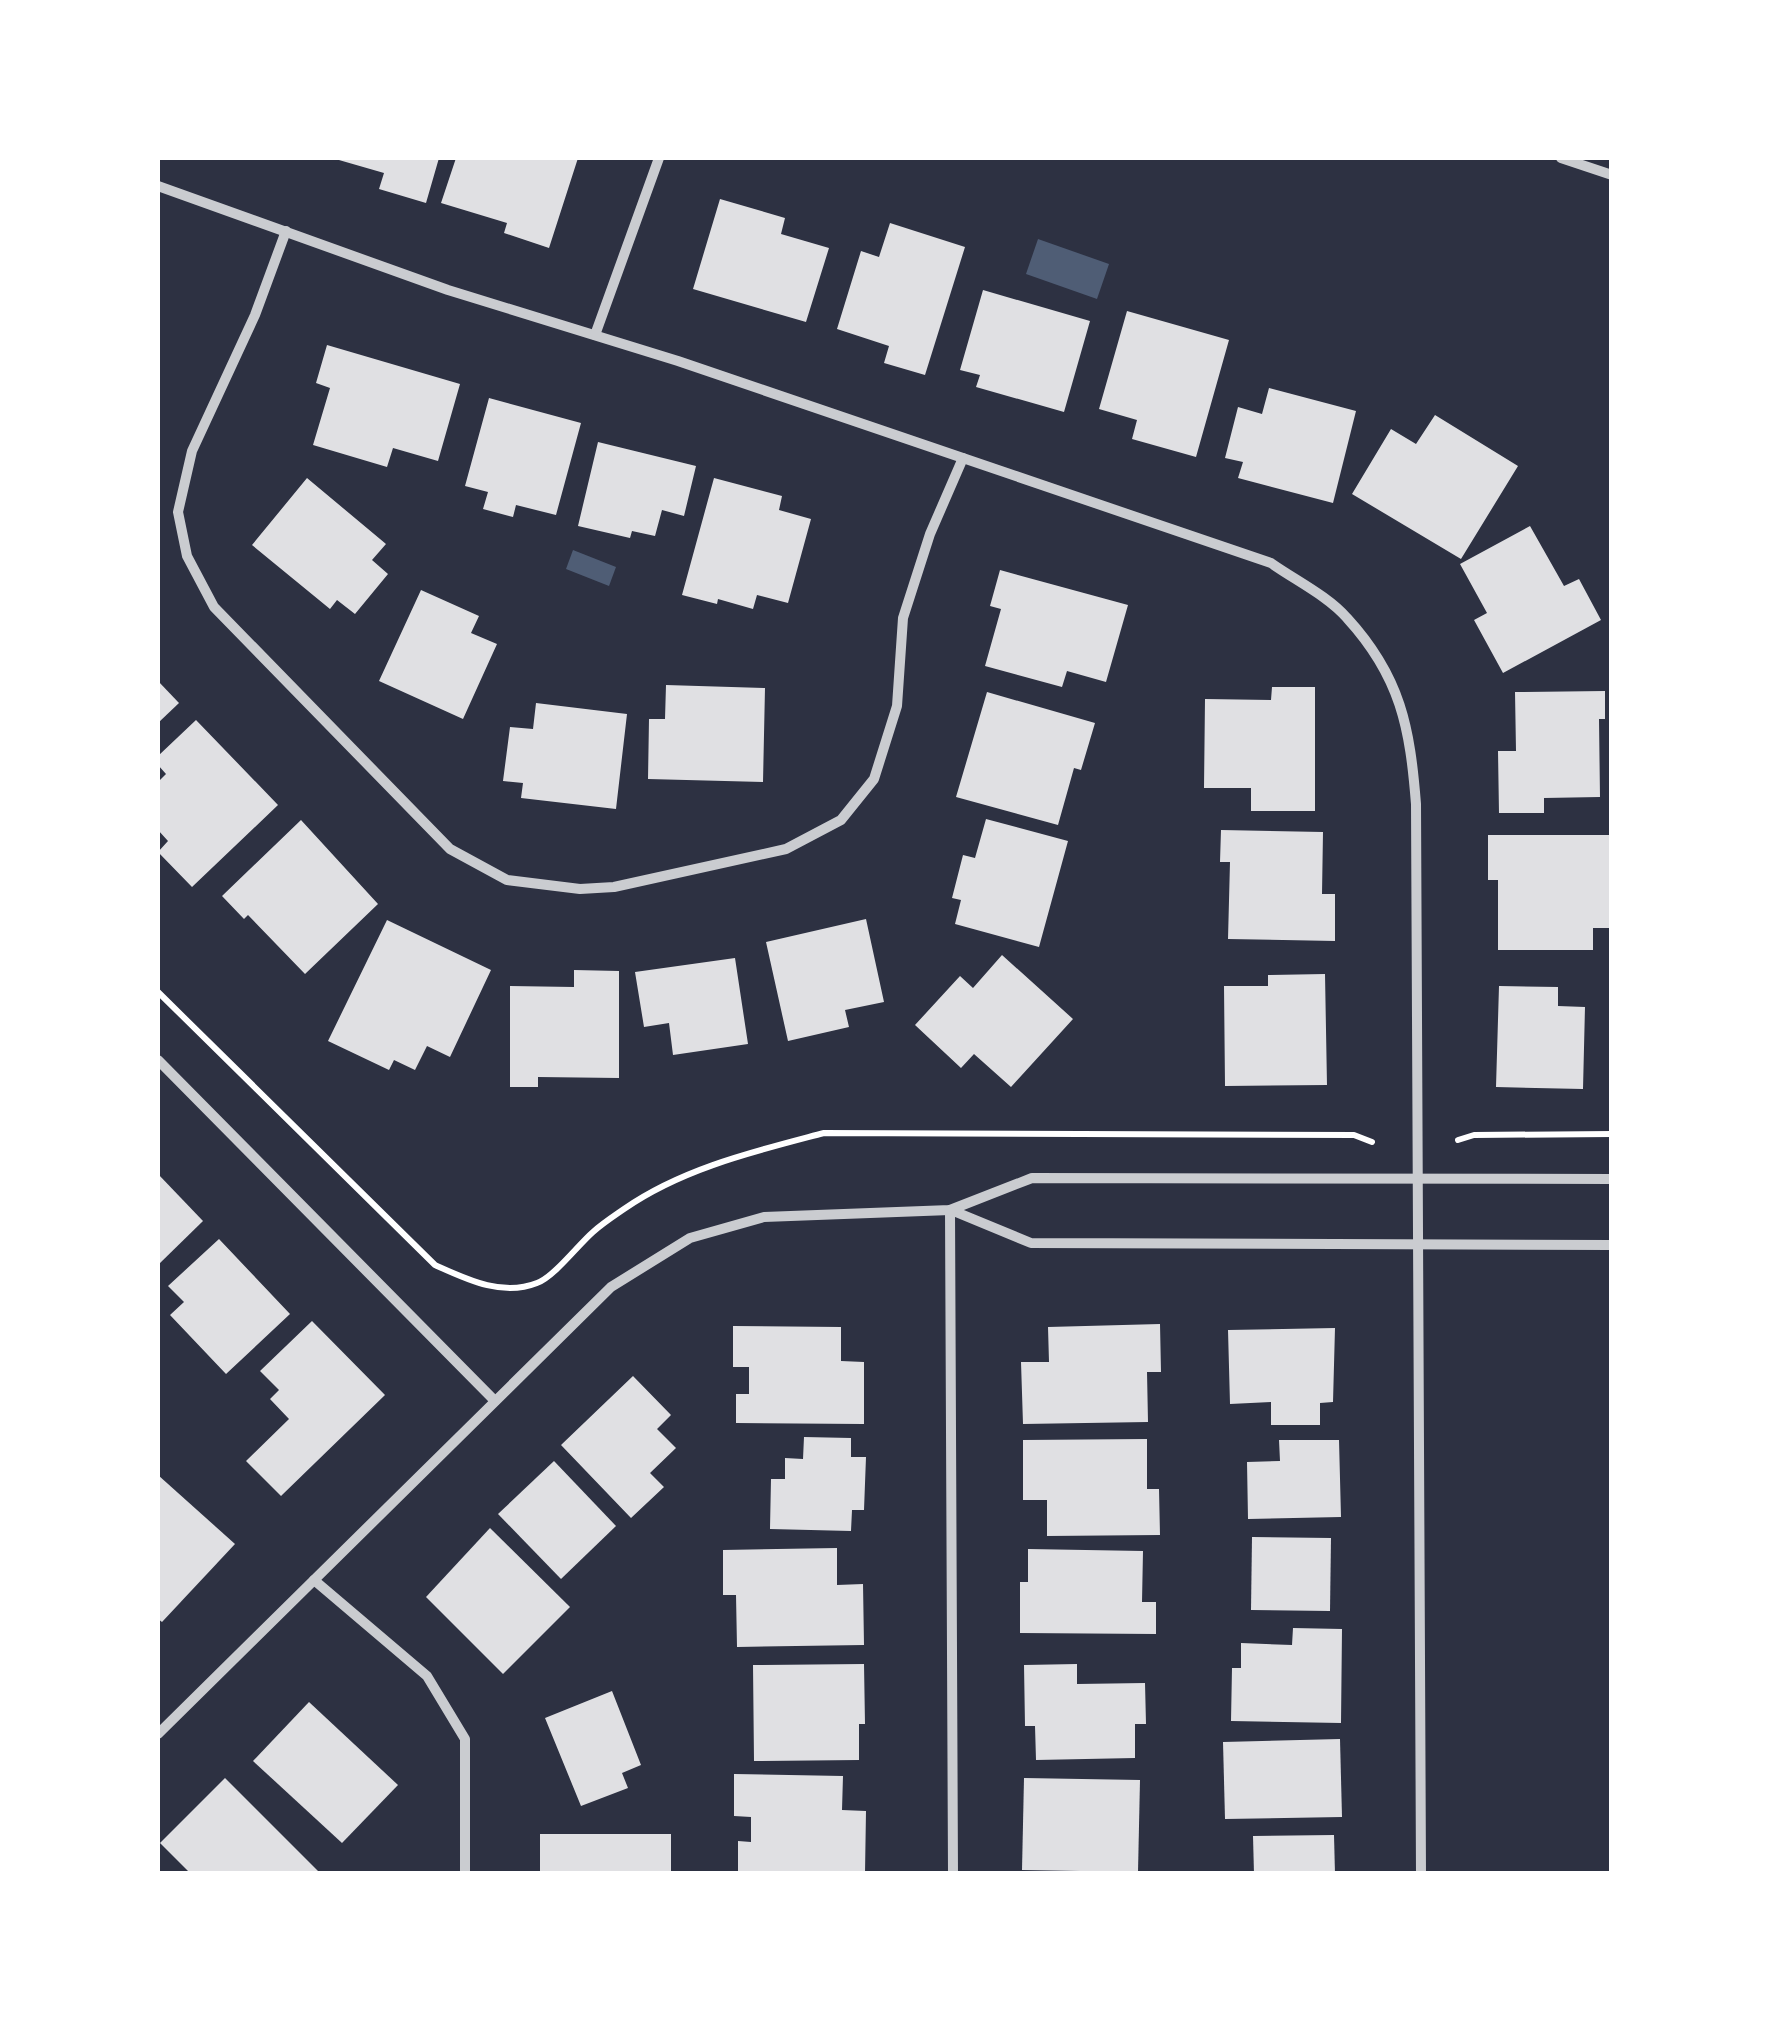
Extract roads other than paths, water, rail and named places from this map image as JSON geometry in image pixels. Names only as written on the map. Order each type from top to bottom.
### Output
[{"type":"street","points":[[595,335],[659,158]]},
{"type":"street","points":[[1561,158],[1612,175]]},
{"type":"street","points":[[158,186],[448,290],[595,335],[1271,563],[1346,616],[1392,682],[1411,738],[1416,804],[1420,1874]]},
{"type":"street","points":[[286,231],[255,315],[192,451],[178,512],[187,556],[214,608],[450,849],[507,880],[580,889],[614,887],[786,849],[841,820],[874,779],[898,706],[904,618],[930,534],[963,458]]},
{"type":"street","points":[[158,1060],[495,1401]]},
{"type":"street","points":[[159,1730],[611,1288],[690,1238],[764,1217],[950,1210],[1032,1178],[1612,1178]]},
{"type":"street","points":[[950,1210],[1031,1243],[1612,1245]]},
{"type":"street","points":[[950,1210],[953,1874]]},
{"type":"street","points":[[314,1580],[428,1676],[464,1739],[465,1874]]},
{"type":"water","points":[[1038,239],[1109,264],[1097,299],[1026,274]]},
{"type":"water","points":[[573,550],[616,567],[609,586],[566,569]]}]
